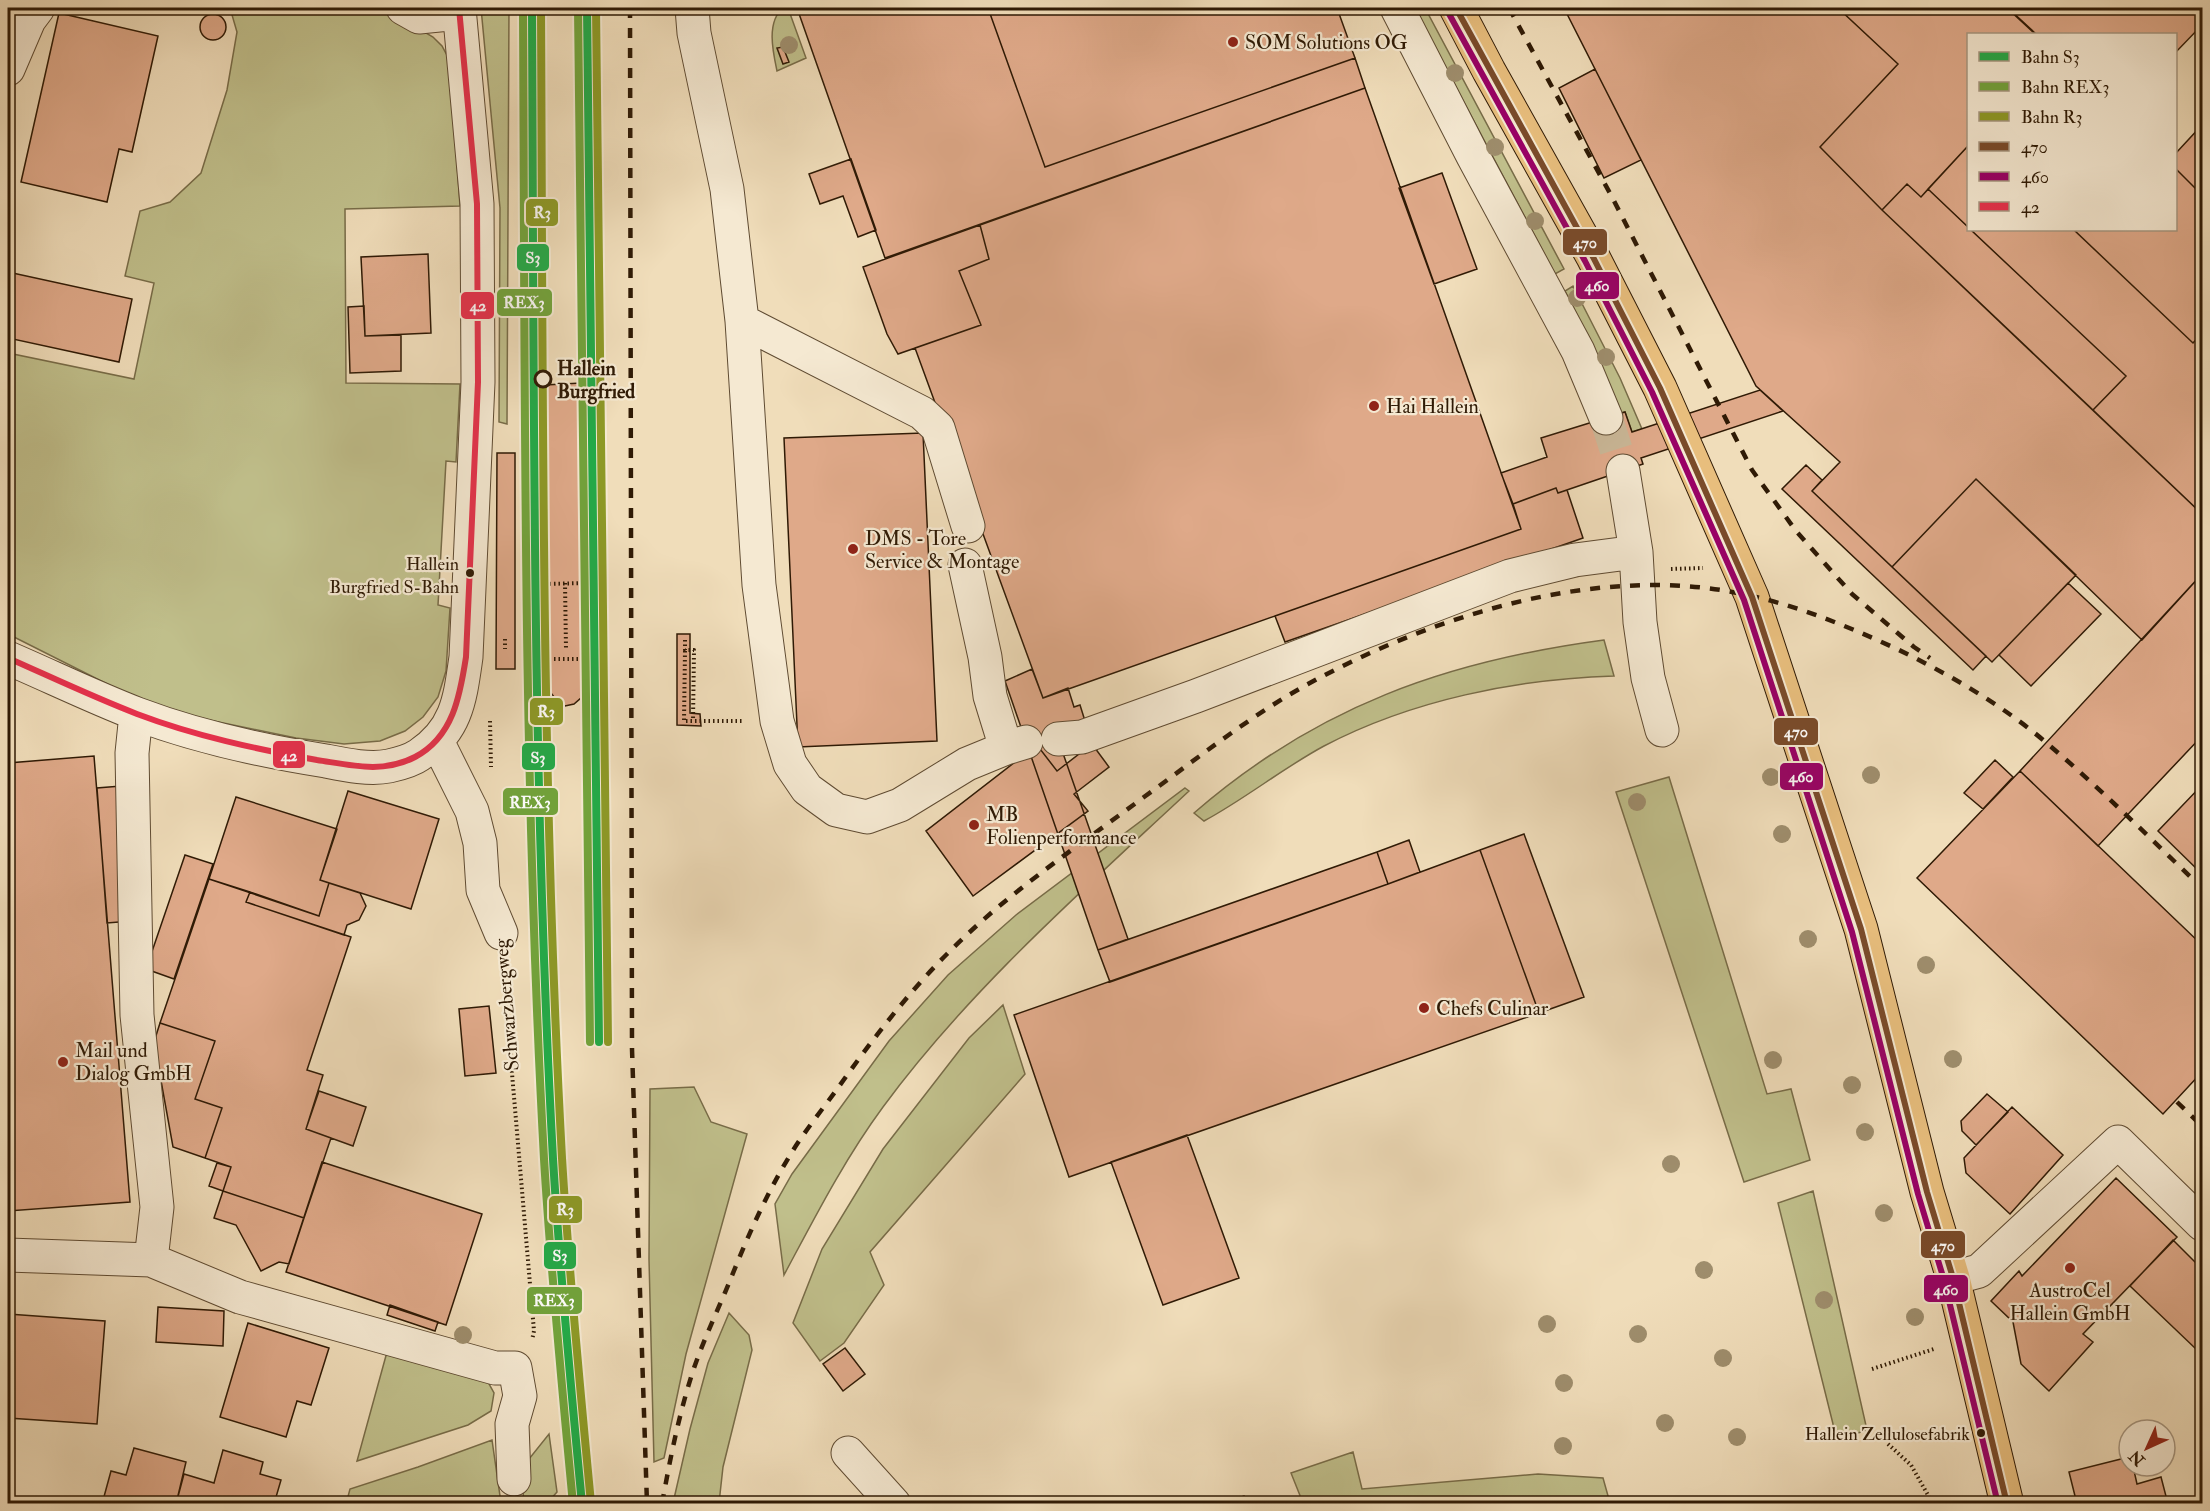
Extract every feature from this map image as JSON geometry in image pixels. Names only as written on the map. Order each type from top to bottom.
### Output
[{"type":"main road","points":[[1456,8],[1593,257],[1660,388],[1736,560],[1767,639],[1861,928],[1927,1192],[1953,1278],[2007,1503]]},
{"type":"street","points":[[8,69],[29,20],[38,8]]},
{"type":"street","points":[[8,658],[136,714],[217,740],[283,755],[351,765],[388,766],[417,757],[437,741],[452,722],[460,695],[466,657],[478,382],[477,204],[459,10],[419,17],[402,8]]},
{"type":"street","points":[[692,8],[694,33],[727,189],[742,321],[759,585],[777,721],[790,765],[807,789],[836,810],[867,817],[900,805],[967,765],[1016,745],[990,696],[985,657],[966,565]]},
{"type":"street","points":[[1397,8],[1473,156],[1578,351],[1606,418]]},
{"type":"street","points":[[742,321],[922,413],[938,428],[968,526]]},
{"type":"street","points":[[1623,471],[1637,560],[1640,622],[1648,678],[1662,730]]},
{"type":"street","points":[[1058,739],[1082,737],[1196,696],[1510,576],[1575,560],[1637,560]]},
{"type":"street","points":[[136,714],[132,753],[137,1015],[157,1207],[151,1260]]},
{"type":"street","name":"Schwarzbergweg","points":[[437,741],[472,811],[480,843],[483,890],[501,933]]},
{"type":"street","points":[[1953,1278],[1979,1271],[2118,1142],[2202,1224]]},
{"type":"street","points":[[8,1256],[151,1260],[240,1297],[495,1368],[515,1368],[520,1396],[512,1424],[514,1479]]},
{"type":"street","points":[[849,1453],[894,1503]]},
{"type":"path","points":[[1637,560],[1699,569],[1736,560]]},
{"type":"path","points":[[565,583],[566,649]]},
{"type":"path","points":[[545,584],[585,583]]},
{"type":"path","points":[[685,640],[685,650],[694,650],[693,721]]},
{"type":"path","points":[[685,651],[684,721],[703,721]]},
{"type":"path","points":[[545,659],[586,659]]},
{"type":"path","name":"Schwarzbergweg","points":[[501,933],[534,1331],[529,1349],[515,1368]]},
{"type":"path","points":[[1872,1369],[1937,1348]]},
{"type":"path","points":[[1888,1444],[1911,1465],[1933,1503]]},
{"type":"shaded area","points":[[230,8],[384,8],[433,37],[442,46],[450,61],[460,206],[345,209],[346,383],[460,384],[456,462],[446,461],[438,605],[450,608],[446,671],[438,697],[423,717],[405,731],[380,741],[344,744],[296,738],[180,714],[131,696],[8,634],[8,353],[134,379],[154,283],[125,276],[140,211],[170,202],[201,173],[227,90],[237,32]]},
{"type":"shaded area","points":[[481,8],[509,8],[507,424],[499,422],[500,208]]},
{"type":"shaded area","points":[[783,8],[788,8],[806,58],[777,71],[772,38],[774,21]]},
{"type":"shaded area","points":[[1414,8],[1425,8],[1564,269],[1555,274]]},
{"type":"shaded area","points":[[1573,286],[1620,378],[1642,429],[1632,432],[1625,412],[1617,414],[1594,351],[1565,291]]},
{"type":"shaded area","points":[[1604,640],[1614,676],[1502,687],[1429,704],[1358,730],[1324,746],[1204,821],[1194,813],[1240,776],[1287,744],[1336,717],[1386,695],[1437,676],[1490,661]]},
{"type":"shaded area","points":[[1669,777],[1767,1094],[1791,1089],[1810,1160],[1744,1182],[1616,792]]},
{"type":"shaded area","points":[[1185,788],[1189,791],[1028,942],[952,1022],[916,1064],[855,1147],[784,1275],[775,1204],[792,1174],[889,1041],[948,975],[1016,915]]},
{"type":"shaded area","points":[[1003,1005],[1025,1074],[870,1252],[884,1285],[844,1343],[820,1361],[793,1323],[822,1249],[883,1149],[969,1038]]},
{"type":"shaded area","points":[[694,1087],[711,1122],[747,1134],[686,1354],[664,1458],[654,1462],[649,1259],[650,1089]]},
{"type":"shaded area","points":[[1813,1191],[1867,1430],[1837,1440],[1778,1203]]},
{"type":"shaded area","points":[[729,1313],[749,1335],[752,1350],[723,1467],[719,1503],[673,1503],[708,1363]]},
{"type":"shaded area","points":[[387,1352],[484,1375],[494,1393],[491,1411],[468,1425],[357,1461]]},
{"type":"shaded area","points":[[549,1434],[557,1492],[549,1503],[524,1503],[521,1469]]},
{"type":"shaded area","points":[[492,1440],[501,1503],[346,1504],[350,1489]]},
{"type":"shaded area","points":[[1353,1452],[1362,1489],[1538,1474],[1603,1478],[1610,1503],[1303,1503],[1291,1473]]},
{"type":"building","points":[[797,8],[988,8],[1045,167],[1355,58],[1365,88],[885,258]]},
{"type":"building","points":[[988,8],[1337,8],[1355,58],[1045,167]]},
{"type":"building","points":[[1564,8],[1838,8],[1898,64],[1820,147],[1882,210],[2202,514],[2202,574],[2142,640],[1976,479],[1892,567],[1812,491],[1840,462],[1756,386]]},
{"type":"building","points":[[1838,8],[2007,8],[2034,33],[1967,33],[1967,147],[1921,197],[1907,184],[1882,210],[1820,147],[1898,64]]},
{"type":"building","points":[[2008,8],[2202,8],[2202,25],[2177,51],[2177,33],[2035,33]]},
{"type":"building","points":[[59,13],[158,36],[132,152],[119,149],[107,202],[21,182]]},
{"type":"building","points":[[213,14],[222,18],[226,27],[222,36],[213,40],[204,36],[200,27],[204,18]]},
{"type":"building","points":[[783,47],[789,62],[783,64],[777,48]]},
{"type":"building","points":[[1595,69],[1641,160],[1604,178],[1559,88]]},
{"type":"building","points":[[1365,88],[1521,529],[1043,698],[915,348],[981,325],[959,271],[989,259],[980,225]]},
{"type":"building","points":[[2202,125],[2202,195],[2177,170],[2177,152]]},
{"type":"building","points":[[1967,147],[1967,226],[1928,189]]},
{"type":"building","points":[[851,159],[876,230],[858,237],[843,196],[820,204],[809,174]]},
{"type":"building","points":[[2177,170],[2202,195],[2202,333],[2193,343],[2075,231],[2177,231]]},
{"type":"building","points":[[1442,173],[1477,269],[1434,284],[1399,188]]},
{"type":"building","points":[[1907,184],[1921,197],[1928,189],[1967,226],[1967,231],[1972,231],[2126,376],[2093,410],[1882,210]]},
{"type":"building","points":[[980,225],[989,259],[959,271],[981,325],[898,354],[887,334],[863,267]]},
{"type":"building","points":[[1972,231],[2075,231],[2193,343],[2202,333],[2202,514],[2093,410],[2126,376]]},
{"type":"building","points":[[428,254],[431,333],[365,336],[361,257]]},
{"type":"building","points":[[8,272],[132,299],[119,362],[8,338]]},
{"type":"building","points":[[364,306],[365,336],[401,335],[401,371],[350,373],[348,307]]},
{"type":"building","points":[[581,383],[584,688],[582,697],[574,704],[565,706],[557,701],[547,683],[545,385]]},
{"type":"building","points":[[1760,390],[1783,411],[1641,458],[1643,464],[1558,493],[1556,488],[1513,504],[1501,473],[1547,457],[1541,438],[1625,412],[1632,432]]},
{"type":"building","points":[[923,433],[937,741],[798,747],[784,438]]},
{"type":"building","points":[[497,453],[515,453],[515,669],[496,669]]},
{"type":"building","points":[[1806,465],[1822,480],[1812,491],[1986,656],[1973,670],[1782,489]]},
{"type":"building","points":[[1976,479],[2076,575],[1992,662],[1892,567]]},
{"type":"building","points":[[1556,488],[1558,493],[1567,490],[1583,538],[1285,642],[1275,616],[1521,529],[1513,504]]},
{"type":"building","points":[[2202,574],[2202,736],[2098,846],[2020,771]]},
{"type":"building","points":[[2068,583],[2101,614],[2031,686],[1999,655]]},
{"type":"building","points":[[677,634],[690,634],[690,713],[700,714],[701,726],[677,725]]},
{"type":"building","points":[[1032,669],[1043,698],[1068,688],[1074,707],[1080,705],[1085,721],[1058,739],[1128,939],[1098,950],[1005,681]]},
{"type":"building","points":[[1092,744],[1109,767],[1074,794],[1088,811],[973,896],[926,831],[1037,745],[1057,771]]},
{"type":"building","name":"Mail und Dialog GmbH","points":[[94,756],[130,1202],[8,1211],[8,763]]},
{"type":"building","points":[[1995,760],[2013,777],[1983,809],[1964,793]]},
{"type":"building","points":[[2020,771],[2202,945],[2202,1072],[2163,1114],[1917,878]]},
{"type":"building","points":[[2202,785],[2202,874],[2158,831]]},
{"type":"building","points":[[121,786],[131,921],[107,923],[97,788]]},
{"type":"building","points":[[348,791],[439,819],[411,909],[320,880]]},
{"type":"building","points":[[236,797],[337,829],[320,880],[329,883],[319,916],[209,879]]},
{"type":"building","points":[[1524,834],[1584,997],[1539,1013],[1480,850]]},
{"type":"building","points":[[1409,840],[1420,872],[1388,884],[1377,852]]},
{"type":"building","points":[[1480,850],[1539,1013],[1069,1177],[1014,1015]]},
{"type":"building","points":[[1377,852],[1388,884],[1110,982],[1098,950]]},
{"type":"building","points":[[185,855],[213,864],[174,979],[146,969]]},
{"type":"building","points":[[209,879],[250,892],[246,902],[351,937],[307,1070],[323,1075],[306,1129],[331,1138],[304,1218],[223,1191],[231,1167],[205,1158],[222,1108],[195,1099],[215,1041],[160,1023]]},
{"type":"building","points":[[329,883],[360,893],[366,906],[359,920],[347,925],[344,935],[246,902],[250,892],[319,916]]},
{"type":"building","points":[[489,1006],[496,1073],[465,1076],[459,1009]]},
{"type":"building","points":[[160,1023],[215,1041],[195,1099],[222,1108],[205,1158],[173,1147],[154,1042]]},
{"type":"building","points":[[319,1091],[366,1107],[353,1146],[306,1129]]},
{"type":"building","points":[[1987,1094],[2008,1112],[1976,1145],[1962,1131],[1961,1121]]},
{"type":"building","points":[[2012,1107],[2063,1155],[2010,1214],[1966,1173],[1964,1158]]},
{"type":"building","points":[[1187,1135],[1239,1278],[1163,1305],[1111,1162]]},
{"type":"building","points":[[322,1162],[482,1214],[446,1325],[286,1272]]},
{"type":"building","points":[[217,1163],[231,1167],[223,1191],[209,1186]]},
{"type":"building","points":[[2116,1178],[2177,1237],[2083,1334],[2093,1342],[2049,1391],[2021,1364],[2013,1322],[1991,1301],[2019,1271],[2022,1276]]},
{"type":"building","points":[[223,1191],[304,1218],[289,1264],[279,1262],[261,1271],[236,1225],[214,1218]]},
{"type":"building","points":[[2173,1240],[2202,1269],[2202,1344],[2197,1350],[2130,1286]]},
{"type":"building","points":[[390,1305],[438,1322],[435,1331],[387,1315]]},
{"type":"building","points":[[158,1307],[224,1311],[223,1346],[156,1342]]},
{"type":"building","points":[[8,1314],[105,1321],[97,1424],[8,1418]]},
{"type":"building","points":[[248,1323],[329,1348],[311,1405],[297,1401],[286,1437],[220,1417]]},
{"type":"building","points":[[845,1348],[865,1374],[843,1391],[823,1364]]},
{"type":"building","points":[[134,1448],[186,1462],[176,1504],[102,1504],[111,1471],[126,1475]]},
{"type":"building","points":[[223,1450],[263,1462],[260,1474],[281,1480],[274,1504],[176,1504],[184,1474],[214,1483]]},
{"type":"building","points":[[2117,1460],[2117,1478],[2136,1478],[2137,1484],[2161,1478],[2168,1504],[2077,1504],[2069,1472]]},
{"type":"building","points":[[1244,1496],[1247,1504],[1224,1504]]},
{"type":"tunnel","points":[[1606,418],[1623,471]]},
{"type":"railway","points":[[630,8],[632,1049],[647,1504]]},
{"type":"railway","points":[[1509,8],[1612,197],[1752,470],[1796,531],[1852,594],[1930,658]]},
{"type":"railway","points":[[662,1504],[675,1437],[693,1371],[765,1200],[797,1144],[875,1038],[917,986],[993,911],[1224,738],[1308,684],[1404,639],[1508,604],[1561,593],[1615,587],[1668,585],[1721,590],[1790,606],[1899,650],[1958,681],[1996,705],[2069,762],[2202,888]]},
{"type":"railway","points":[[2177,1102],[2202,1126]]},
{"type":"rail line","name":"REX3","points":[[523,8],[526,584],[532,872],[544,1159],[553,1288],[573,1504]]},
{"type":"rail line","name":"S3","points":[[532,8],[535,584],[541,872],[553,1159],[562,1288],[582,1504]]},
{"type":"rail line","name":"R3","points":[[541,8],[544,583],[550,871],[562,1158],[591,1503]]},
{"type":"rail line","name":"REX3","points":[[578,8],[590,1042]]},
{"type":"rail line","name":"S3","points":[[587,8],[599,1042]]},
{"type":"rail line","name":"R3","points":[[596,8],[608,1042]]},
{"type":"transit line","name":"42","points":[[8,658],[88,694],[181,729],[294,756],[342,764],[379,767],[403,762],[428,749],[446,727],[457,701],[466,657],[478,382],[477,204],[459,8]]},
{"type":"transit line","name":"470","points":[[1456,8],[1593,257],[1660,388],[1752,597],[1861,929],[1927,1192],[1953,1278],[2007,1504]]},
{"type":"transit line","name":"460","points":[[1448,12],[1585,261],[1652,392],[1744,600],[1852,932],[1918,1194],[1944,1280],[1998,1504]]},
{"type":"place","name":"SOM Solutions OG","points":[[1233,42]]},
{"type":"place","name":"Hallein Burgfried","points":[[543,379]]},
{"type":"place","name":"Hai Hallein","points":[[1374,406]]},
{"type":"place","name":"DMS - Tore Service & Montage","points":[[853,549]]},
{"type":"place","name":"Hallein Burgfried S-Bahn","points":[[470,573]]},
{"type":"place","name":"MB Folienperformance","points":[[974,825]]},
{"type":"place","name":"Chefs Culinar","points":[[1424,1008]]},
{"type":"place","name":"Mail und Dialog GmbH","points":[[63,1062]]},
{"type":"place","name":"AustroCel Hallein GmbH","points":[[2070,1268]]},
{"type":"place","name":"Hallein Zellulosefabrik","points":[[1981,1433]]}]
